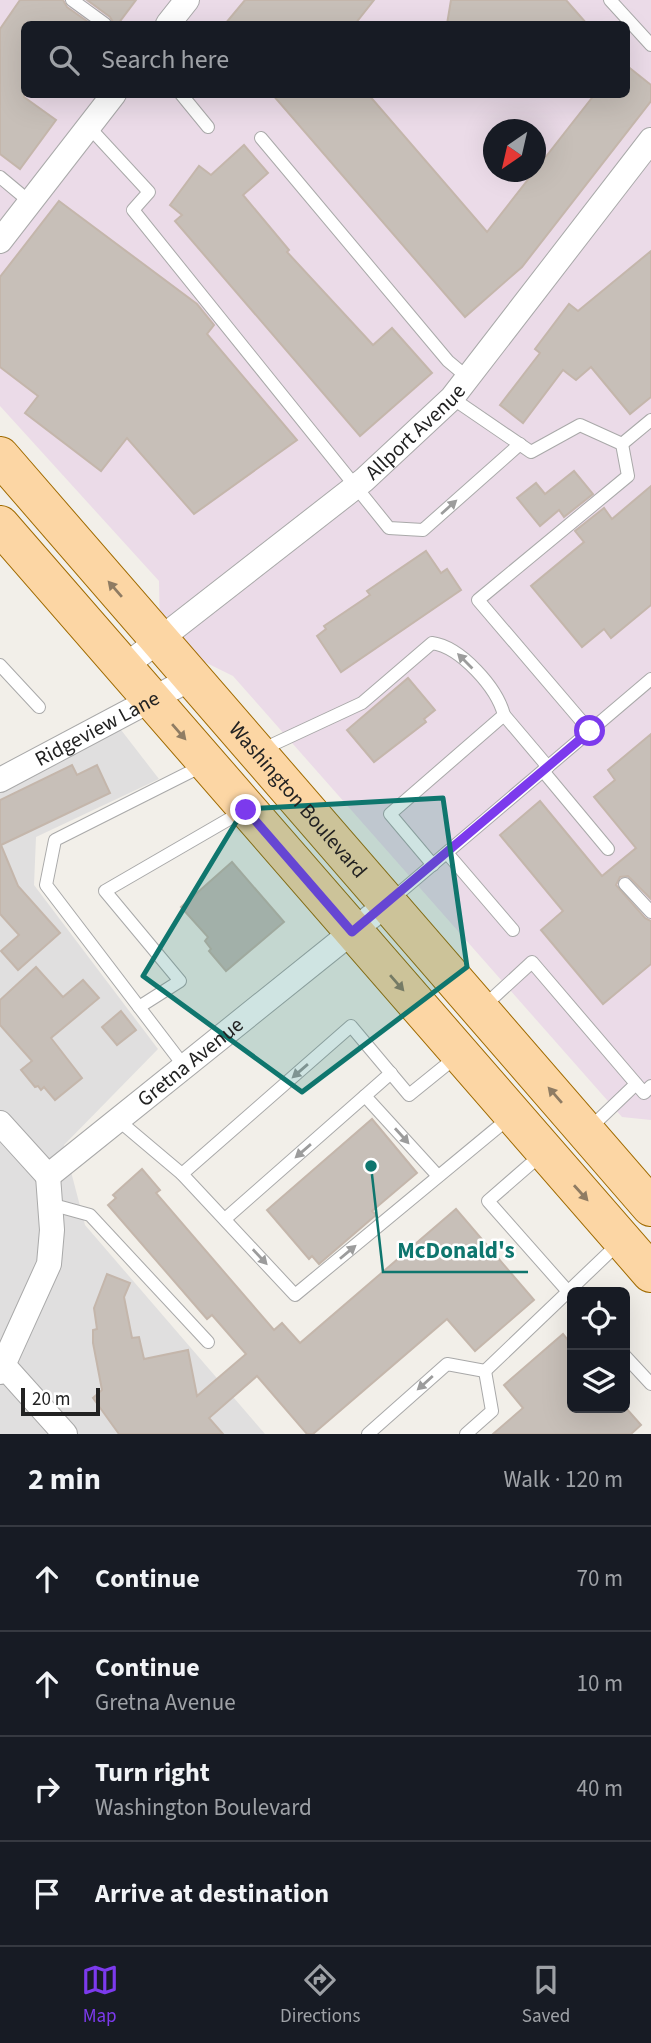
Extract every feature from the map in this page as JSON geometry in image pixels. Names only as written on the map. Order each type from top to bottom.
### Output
[{"type":"main road","name":"Washington Boulevard","points":[[0,456],[650,1202]]},
{"type":"main road","points":[[1,529],[651,1273]]},
{"type":"street","points":[[170,21],[187,0]]},
{"type":"street","points":[[0,241],[111,98]]},
{"type":"street","name":"Allport Avenue","points":[[123,668],[358,485],[452,398],[651,140]]},
{"type":"street","name":"Ridgeview Lane","points":[[0,780],[194,677]]},
{"type":"street","name":"Gretna Avenue","points":[[48,1176],[388,903]]},
{"type":"street","points":[[0,1123],[48,1176],[52,1230],[49,1264],[2,1369],[65,1434]]},
{"type":"street","points":[[623,1240],[650,1202]]},
{"type":"lane","points":[[72,0],[101,21]]},
{"type":"lane","points":[[610,0],[629,21]]},
{"type":"lane","points":[[630,22],[651,45]]},
{"type":"lane","points":[[184,98],[208,127]]},
{"type":"lane","points":[[89,127],[149,192],[133,211],[358,485],[390,528],[423,530],[520,444]]},
{"type":"lane","points":[[261,138],[448,361],[467,377]]},
{"type":"lane","points":[[0,177],[30,202]]},
{"type":"lane","points":[[452,398],[531,452],[580,425],[622,444]]},
{"type":"lane","points":[[622,444],[651,420]]},
{"type":"lane","points":[[590,731],[478,600],[628,476],[622,444]]},
{"type":"lane","points":[[258,751],[362,703],[432,643],[448,645],[500,698],[504,715],[608,849]]},
{"type":"lane","points":[[0,665],[39,707]]},
{"type":"lane","points":[[388,903],[651,679]]},
{"type":"lane","points":[[433,865],[390,814],[504,715]]},
{"type":"lane","points":[[184,1066],[46,885],[55,839],[206,764]]},
{"type":"lane","points":[[139,1007],[180,981],[105,891],[246,810]]},
{"type":"lane","points":[[447,853],[513,930]]},
{"type":"lane","points":[[625,884],[651,912]]},
{"type":"lane","points":[[481,1009],[532,962],[644,1093],[651,1086]]},
{"type":"lane","points":[[182,1174],[351,1026],[408,1095],[459,1055]]},
{"type":"lane","points":[[225,1219],[391,1073]]},
{"type":"lane","points":[[587,1131],[636,1084]]},
{"type":"lane","points":[[365,1096],[438,1177]]},
{"type":"lane","points":[[118,1120],[182,1174],[295,1295],[512,1115]]},
{"type":"lane","points":[[544,1152],[488,1202],[567,1291]]},
{"type":"lane","points":[[50,1204],[90,1215],[208,1342]]},
{"type":"lane","points":[[579,1287],[623,1240]]},
{"type":"lane","points":[[485,1371],[567,1299]]},
{"type":"lane","points":[[630,1361],[651,1384]]},
{"type":"lane","points":[[368,1434],[447,1364],[485,1371]]},
{"type":"lane","points":[[466,1434],[492,1411],[485,1371]]},
{"type":"highlighted area","points":[[443,798],[467,967],[302,1092],[143,976],[244,809]]},
{"type":"shaded area","points":[[0,0],[651,0],[651,1120],[622,1117],[233,676],[160,640],[159,581],[0,406]]},
{"type":"shaded area","points":[[118,726],[159,779],[36,837],[34,885],[158,1049],[64,1145],[85,1225],[265,1434],[0,1434],[0,783]]},
{"type":"building","points":[[20,0],[63,0],[67,7],[87,21],[21,21],[21,98],[25,98],[56,120],[20,169],[0,154],[0,29]]},
{"type":"building","points":[[87,0],[136,0],[120,21],[112,21]]},
{"type":"building","points":[[245,0],[374,0],[357,21],[228,21]]},
{"type":"building","points":[[451,0],[566,0],[584,21],[448,21]]},
{"type":"building","points":[[630,68],[651,85],[651,101],[522,267],[465,317],[275,98],[371,98],[487,232],[526,182],[546,182],[546,157],[592,98],[630,98]]},
{"type":"building","points":[[244,145],[268,173],[243,195],[289,250],[287,252],[373,345],[392,328],[432,373],[360,436],[175,221],[182,215],[170,205],[199,166],[211,175]]},
{"type":"building","points":[[59,201],[197,304],[214,325],[207,334],[297,440],[194,514],[127,438],[101,471],[25,413],[38,396],[0,367],[0,277]]},
{"type":"building","points":[[651,251],[651,397],[630,414],[591,367],[576,380],[563,370],[523,423],[500,405],[540,353],[535,349],[569,304],[578,311]]},
{"type":"building","points":[[574,471],[593,494],[564,517],[559,510],[540,526],[517,498],[536,483],[545,494]]},
{"type":"building","points":[[651,486],[651,605],[611,638],[604,629],[582,647],[531,586],[584,542],[575,531],[604,508],[612,519]]},
{"type":"building","points":[[426,551],[441,573],[447,569],[461,590],[341,672],[317,636],[326,629],[324,626],[370,595],[367,591]]},
{"type":"building","points":[[408,678],[435,710],[424,719],[426,722],[374,762],[347,730]]},
{"type":"building","points":[[651,734],[651,899],[628,876],[620,877],[616,885],[645,918],[651,921],[651,964],[603,1004],[541,930],[563,911],[500,835],[540,801],[602,876],[636,848],[594,797],[615,780],[608,770]]},
{"type":"building","points":[[72,765],[77,775],[97,765],[110,793],[1,845],[18,886],[60,933],[18,970],[1,951],[19,935],[0,914],[0,800]]},
{"type":"building","points":[[232,862],[284,922],[226,971],[209,951],[211,949],[205,941],[208,937],[181,907]]},
{"type":"building","points":[[36,967],[63,997],[83,980],[99,998],[51,1038],[82,1078],[55,1100],[44,1087],[41,1090],[38,1086],[35,1087],[21,1070],[32,1061],[0,1025],[0,1000]]},
{"type":"building","points":[[121,1011],[136,1030],[117,1045],[102,1027]]},
{"type":"building","points":[[372,1119],[417,1173],[372,1211],[376,1215],[319,1264],[312,1256],[309,1259],[267,1210]]},
{"type":"building","points":[[142,1169],[160,1190],[156,1193],[274,1330],[282,1323],[300,1343],[456,1209],[534,1300],[475,1351],[447,1319],[313,1434],[307,1434],[257,1376],[209,1418],[223,1434],[119,1434],[93,1398],[102,1390],[93,1343],[93,1330],[97,1329],[94,1308],[107,1274],[130,1283],[124,1297],[132,1338],[139,1337],[144,1359],[188,1350],[197,1396],[246,1354],[212,1315],[207,1319],[108,1205],[116,1198],[113,1195]]},
{"type":"building","points":[[563,1334],[567,1339],[567,1413],[630,1413],[641,1425],[631,1434],[493,1434],[523,1408],[504,1385]]},
{"type":"place","name":"McDonald's","points":[[371,1166]]},
{"type":"route","points":[[246,810],[352,932],[590,731]]}]
